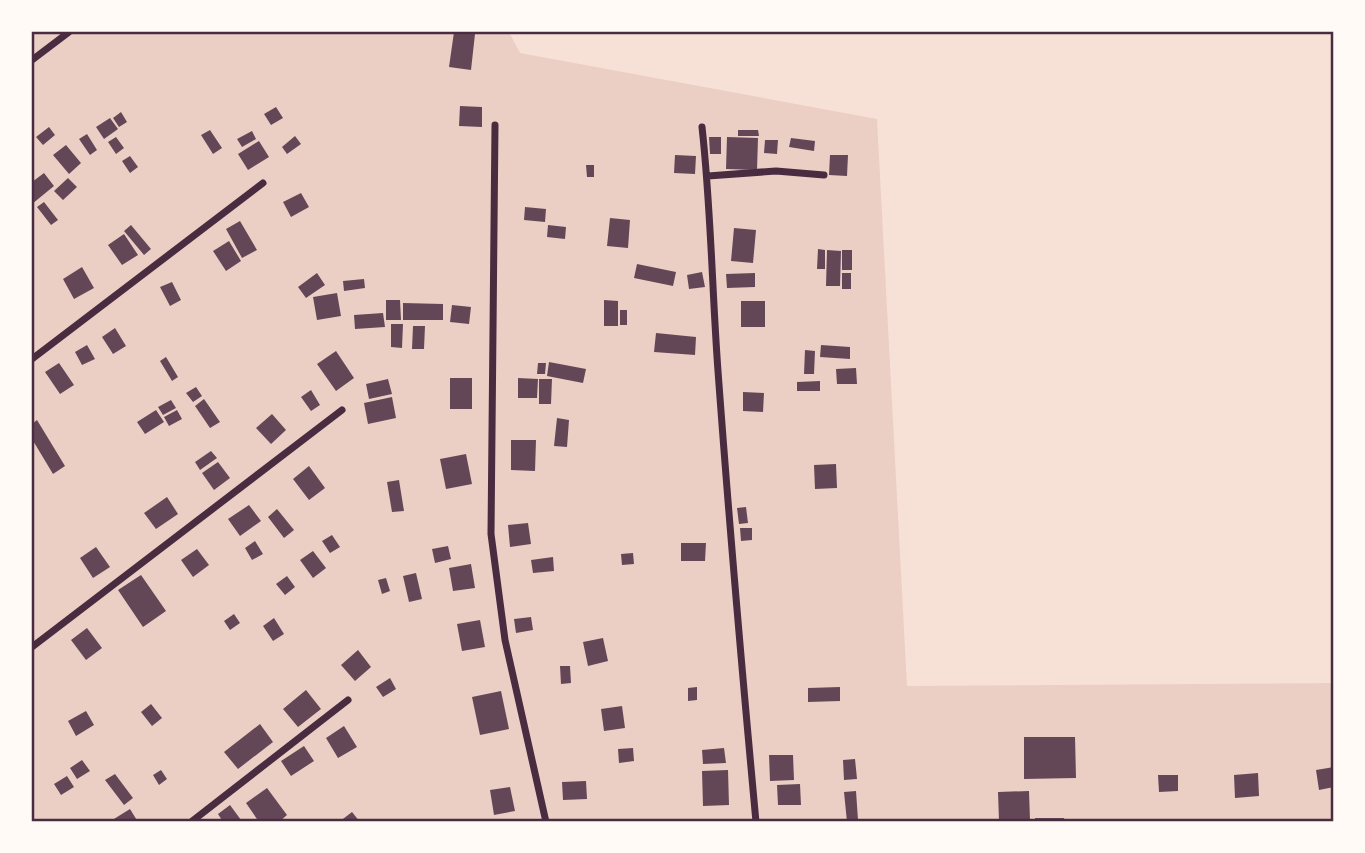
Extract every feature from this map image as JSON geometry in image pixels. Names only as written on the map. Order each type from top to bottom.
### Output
[{"type":"street","points":[[32,60],[69,32]]},
{"type":"street","points":[[495,125],[491,534],[505,640],[546,821]]},
{"type":"street","points":[[702,127],[708,176],[712,288],[732,560],[757,821]]},
{"type":"street","points":[[708,176],[776,171],[824,175]]},
{"type":"street","points":[[32,359],[263,183]]},
{"type":"street","points":[[32,647],[342,410]]},
{"type":"street","points":[[191,821],[348,700]]},
{"type":"shaded area","points":[[32,32],[509,32],[520,53],[877,119],[907,686],[1333,683],[1333,821],[32,821]]},
{"type":"building","points":[[454,32],[475,34],[471,70],[449,67]]},
{"type":"building","points":[[460,106],[482,107],[482,127],[459,126]]},
{"type":"building","points":[[276,107],[283,118],[271,125],[264,114]]},
{"type":"building","points":[[121,112],[127,122],[119,127],[113,118]]},
{"type":"building","points":[[110,118],[118,129],[104,139],[96,127]]},
{"type":"building","points":[[49,127],[55,135],[43,145],[36,137]]},
{"type":"building","points":[[210,130],[222,148],[213,154],[201,135]]},
{"type":"building","points":[[738,130],[758,130],[759,136],[738,136]]},
{"type":"building","points":[[252,131],[256,139],[242,147],[237,139]]},
{"type":"building","points":[[87,134],[97,150],[90,155],[79,139]]},
{"type":"building","points":[[295,136],[301,144],[287,154],[282,147]]},
{"type":"building","points":[[116,137],[124,148],[116,154],[108,142]]},
{"type":"building","points":[[709,137],[721,137],[721,154],[710,154]]},
{"type":"building","points":[[727,137],[758,138],[757,170],[726,169]]},
{"type":"building","points":[[791,138],[815,141],[814,151],[789,147]]},
{"type":"building","points":[[765,140],[778,140],[777,154],[764,153]]},
{"type":"building","points":[[259,141],[269,157],[248,170],[238,154]]},
{"type":"building","points":[[66,145],[81,163],[69,174],[53,155]]},
{"type":"building","points":[[675,155],[696,156],[695,174],[674,173]]},
{"type":"building","points":[[830,155],[848,155],[847,176],[829,175]]},
{"type":"building","points":[[130,156],[138,167],[130,173],[122,161]]},
{"type":"building","points":[[586,165],[594,165],[594,177],[587,177]]},
{"type":"building","points":[[44,173],[54,186],[32,204],[32,182]]},
{"type":"building","points":[[68,178],[77,187],[63,200],[54,191]]},
{"type":"building","points":[[301,193],[309,207],[291,217],[283,202]]},
{"type":"building","points":[[44,202],[58,220],[51,225],[37,207]]},
{"type":"building","points":[[525,207],[546,209],[545,222],[524,220]]},
{"type":"building","points":[[610,218],[630,220],[628,248],[607,246]]},
{"type":"building","points":[[240,221],[257,250],[242,258],[226,229]]},
{"type":"building","points":[[131,225],[151,249],[144,255],[124,231]]},
{"type":"building","points":[[548,225],[566,227],[565,239],[547,237]]},
{"type":"building","points":[[734,228],[756,230],[753,263],[731,261]]},
{"type":"building","points":[[124,234],[138,255],[122,265],[108,245]]},
{"type":"building","points":[[229,241],[241,261],[226,271],[213,251]]},
{"type":"building","points":[[818,249],[825,250],[825,269],[817,269]]},
{"type":"building","points":[[827,250],[841,251],[840,286],[826,286]]},
{"type":"building","points":[[842,250],[852,250],[852,270],[842,270]]},
{"type":"building","points":[[637,264],[676,272],[673,286],[634,278]]},
{"type":"building","points":[[82,267],[94,288],[74,299],[63,279]]},
{"type":"building","points":[[702,272],[705,287],[689,289],[687,275]]},
{"type":"building","points":[[317,273],[325,285],[306,298],[298,287]]},
{"type":"building","points":[[755,273],[755,287],[727,288],[726,274]]},
{"type":"building","points":[[842,273],[851,273],[851,289],[842,289]]},
{"type":"building","points":[[364,279],[365,288],[344,291],[343,281]]},
{"type":"building","points":[[172,282],[181,300],[170,306],[160,287]]},
{"type":"building","points":[[337,293],[341,316],[317,320],[313,297]]},
{"type":"building","points":[[386,300],[400,300],[401,320],[386,320]]},
{"type":"building","points":[[604,300],[618,301],[618,326],[604,326]]},
{"type":"building","points":[[741,301],[765,301],[765,327],[741,327]]},
{"type":"building","points":[[403,303],[443,304],[443,320],[403,320]]},
{"type":"building","points":[[452,305],[471,307],[469,324],[450,322]]},
{"type":"building","points":[[620,310],[627,310],[627,325],[620,325]]},
{"type":"building","points":[[383,313],[385,327],[355,329],[354,315]]},
{"type":"building","points":[[391,324],[403,324],[402,348],[391,347]]},
{"type":"building","points":[[413,326],[425,326],[424,349],[412,349]]},
{"type":"building","points":[[115,328],[126,346],[113,354],[102,337]]},
{"type":"building","points":[[656,333],[696,337],[695,355],[654,352]]},
{"type":"building","points":[[87,345],[95,359],[82,365],[75,352]]},
{"type":"building","points":[[821,345],[850,347],[850,359],[820,357]]},
{"type":"building","points":[[805,350],[815,351],[814,374],[804,374]]},
{"type":"building","points":[[336,351],[354,378],[336,391],[317,364]]},
{"type":"building","points":[[166,357],[178,377],[172,381],[160,361]]},
{"type":"building","points":[[549,362],[586,369],[583,383],[547,376]]},
{"type":"building","points":[[59,363],[74,385],[60,394],[45,372]]},
{"type":"building","points":[[538,363],[546,363],[545,374],[537,374]]},
{"type":"building","points":[[856,368],[857,384],[837,384],[836,369]]},
{"type":"building","points":[[450,378],[472,378],[472,409],[450,409]]},
{"type":"building","points":[[518,378],[538,379],[537,398],[518,398]]},
{"type":"building","points":[[388,379],[392,394],[369,399],[366,384]]},
{"type":"building","points":[[539,379],[552,379],[551,404],[539,404]]},
{"type":"building","points":[[820,381],[820,391],[797,391],[797,382]]},
{"type":"building","points":[[196,387],[202,396],[193,402],[186,393]]},
{"type":"building","points":[[311,390],[320,405],[311,411],[301,397]]},
{"type":"building","points":[[743,392],[764,393],[763,412],[743,411]]},
{"type":"building","points":[[392,397],[396,418],[368,424],[364,403]]},
{"type":"building","points":[[204,399],[220,422],[210,428],[195,406]]},
{"type":"building","points":[[171,400],[176,408],[163,415],[158,407]]},
{"type":"building","points":[[156,410],[164,422],[145,434],[137,422]]},
{"type":"building","points":[[177,410],[182,419],[169,426],[164,417]]},
{"type":"building","points":[[272,414],[286,430],[271,444],[256,428]]},
{"type":"building","points":[[557,418],[569,420],[567,447],[554,446]]},
{"type":"building","points":[[37,420],[65,466],[53,474],[32,439],[32,424]]},
{"type":"building","points":[[511,440],[536,440],[535,471],[511,470]]},
{"type":"building","points":[[211,451],[217,458],[200,470],[195,462]]},
{"type":"building","points":[[466,454],[472,484],[446,489],[440,459]]},
{"type":"building","points":[[218,462],[230,478],[214,490],[202,473]]},
{"type":"building","points":[[836,464],[837,488],[815,489],[814,465]]},
{"type":"building","points":[[309,466],[325,488],[309,500],[293,479]]},
{"type":"building","points":[[399,480],[404,511],[392,512],[387,482]]},
{"type":"building","points":[[167,497],[178,514],[156,529],[144,513]]},
{"type":"building","points":[[249,505],[261,521],[240,536],[228,519]]},
{"type":"building","points":[[746,507],[748,523],[739,524],[737,508]]},
{"type":"building","points":[[277,509],[294,530],[284,538],[268,517]]},
{"type":"building","points":[[528,523],[531,544],[510,547],[508,525]]},
{"type":"building","points":[[740,528],[752,528],[752,540],[741,541]]},
{"type":"building","points":[[332,535],[340,547],[330,553],[322,541]]},
{"type":"building","points":[[255,541],[263,554],[252,560],[245,548]]},
{"type":"building","points":[[681,543],[706,543],[705,561],[681,561]]},
{"type":"building","points":[[448,546],[451,559],[435,563],[432,549]]},
{"type":"building","points":[[96,547],[110,567],[93,578],[80,558]]},
{"type":"building","points":[[197,549],[209,565],[193,577],[181,560]]},
{"type":"building","points":[[313,551],[326,568],[313,578],[300,560]]},
{"type":"building","points":[[633,553],[634,564],[622,565],[621,554]]},
{"type":"building","points":[[553,557],[554,571],[533,573],[531,560]]},
{"type":"building","points":[[471,564],[475,588],[453,591],[449,568]]},
{"type":"building","points":[[416,573],[422,599],[409,602],[403,576]]},
{"type":"building","points":[[141,575],[166,611],[143,627],[118,590]]},
{"type":"building","points":[[287,576],[295,587],[285,595],[276,584]]},
{"type":"building","points":[[386,578],[390,591],[382,594],[378,580]]},
{"type":"building","points":[[234,614],[240,623],[230,630],[224,621]]},
{"type":"building","points":[[531,617],[533,630],[516,633],[514,619]]},
{"type":"building","points":[[274,618],[284,634],[273,641],[263,626]]},
{"type":"building","points":[[480,620],[485,647],[462,651],[457,624]]},
{"type":"building","points":[[87,628],[102,648],[86,660],[71,640]]},
{"type":"building","points":[[603,638],[608,661],[588,666],[583,642]]},
{"type":"building","points":[[358,650],[371,667],[355,681],[341,665]]},
{"type":"building","points":[[560,666],[570,666],[571,683],[561,684]]},
{"type":"building","points":[[390,678],[396,689],[383,697],[376,687]]},
{"type":"building","points":[[697,687],[697,700],[688,701],[688,688]]},
{"type":"building","points":[[840,687],[840,701],[808,702],[808,688]]},
{"type":"building","points":[[306,690],[321,709],[298,727],[283,709]]},
{"type":"building","points":[[501,691],[509,729],[480,735],[472,697]]},
{"type":"building","points":[[151,704],[162,718],[152,726],[141,712]]},
{"type":"building","points":[[622,706],[625,728],[604,731],[601,709]]},
{"type":"building","points":[[86,711],[94,725],[76,736],[68,721]]},
{"type":"building","points":[[260,724],[273,742],[238,769],[224,752]]},
{"type":"building","points":[[344,726],[357,747],[338,758],[326,738]]},
{"type":"building","points":[[1024,737],[1075,737],[1076,778],[1024,779]]},
{"type":"building","points":[[304,746],[314,761],[291,776],[281,761]]},
{"type":"building","points":[[633,748],[634,761],[619,763],[618,749]]},
{"type":"building","points":[[724,748],[726,763],[703,764],[702,750]]},
{"type":"building","points":[[769,755],[793,755],[794,780],[770,781]]},
{"type":"building","points":[[855,759],[857,779],[844,780],[843,760]]},
{"type":"building","points":[[82,760],[90,771],[77,779],[70,768]]},
{"type":"building","points":[[1334,767],[1334,787],[1319,790],[1316,770]]},
{"type":"building","points":[[161,770],[167,779],[159,785],[153,775]]},
{"type":"building","points":[[728,770],[729,805],[703,806],[702,771]]},
{"type":"building","points":[[1258,773],[1259,796],[1235,798],[1234,775]]},
{"type":"building","points":[[115,774],[133,798],[124,805],[105,780]]},
{"type":"building","points":[[1158,775],[1178,775],[1178,791],[1159,792]]},
{"type":"building","points":[[67,776],[74,787],[61,795],[54,784]]},
{"type":"building","points":[[586,781],[587,799],[563,800],[562,782]]},
{"type":"building","points":[[800,784],[801,805],[778,805],[777,785]]},
{"type":"building","points":[[510,787],[515,811],[494,815],[490,790]]},
{"type":"building","points":[[267,788],[287,815],[279,822],[259,822],[246,803]]},
{"type":"building","points":[[856,791],[858,820],[847,822],[844,792]]},
{"type":"building","points":[[1029,791],[1030,820],[999,821],[998,792]]},
{"type":"building","points":[[230,805],[241,820],[239,822],[223,822],[218,814]]},
{"type":"building","points":[[130,809],[138,822],[109,822]]},
{"type":"building","points":[[352,812],[360,822],[339,822]]},
{"type":"building","points":[[1035,818],[1064,818],[1065,822],[1035,822]]}]
